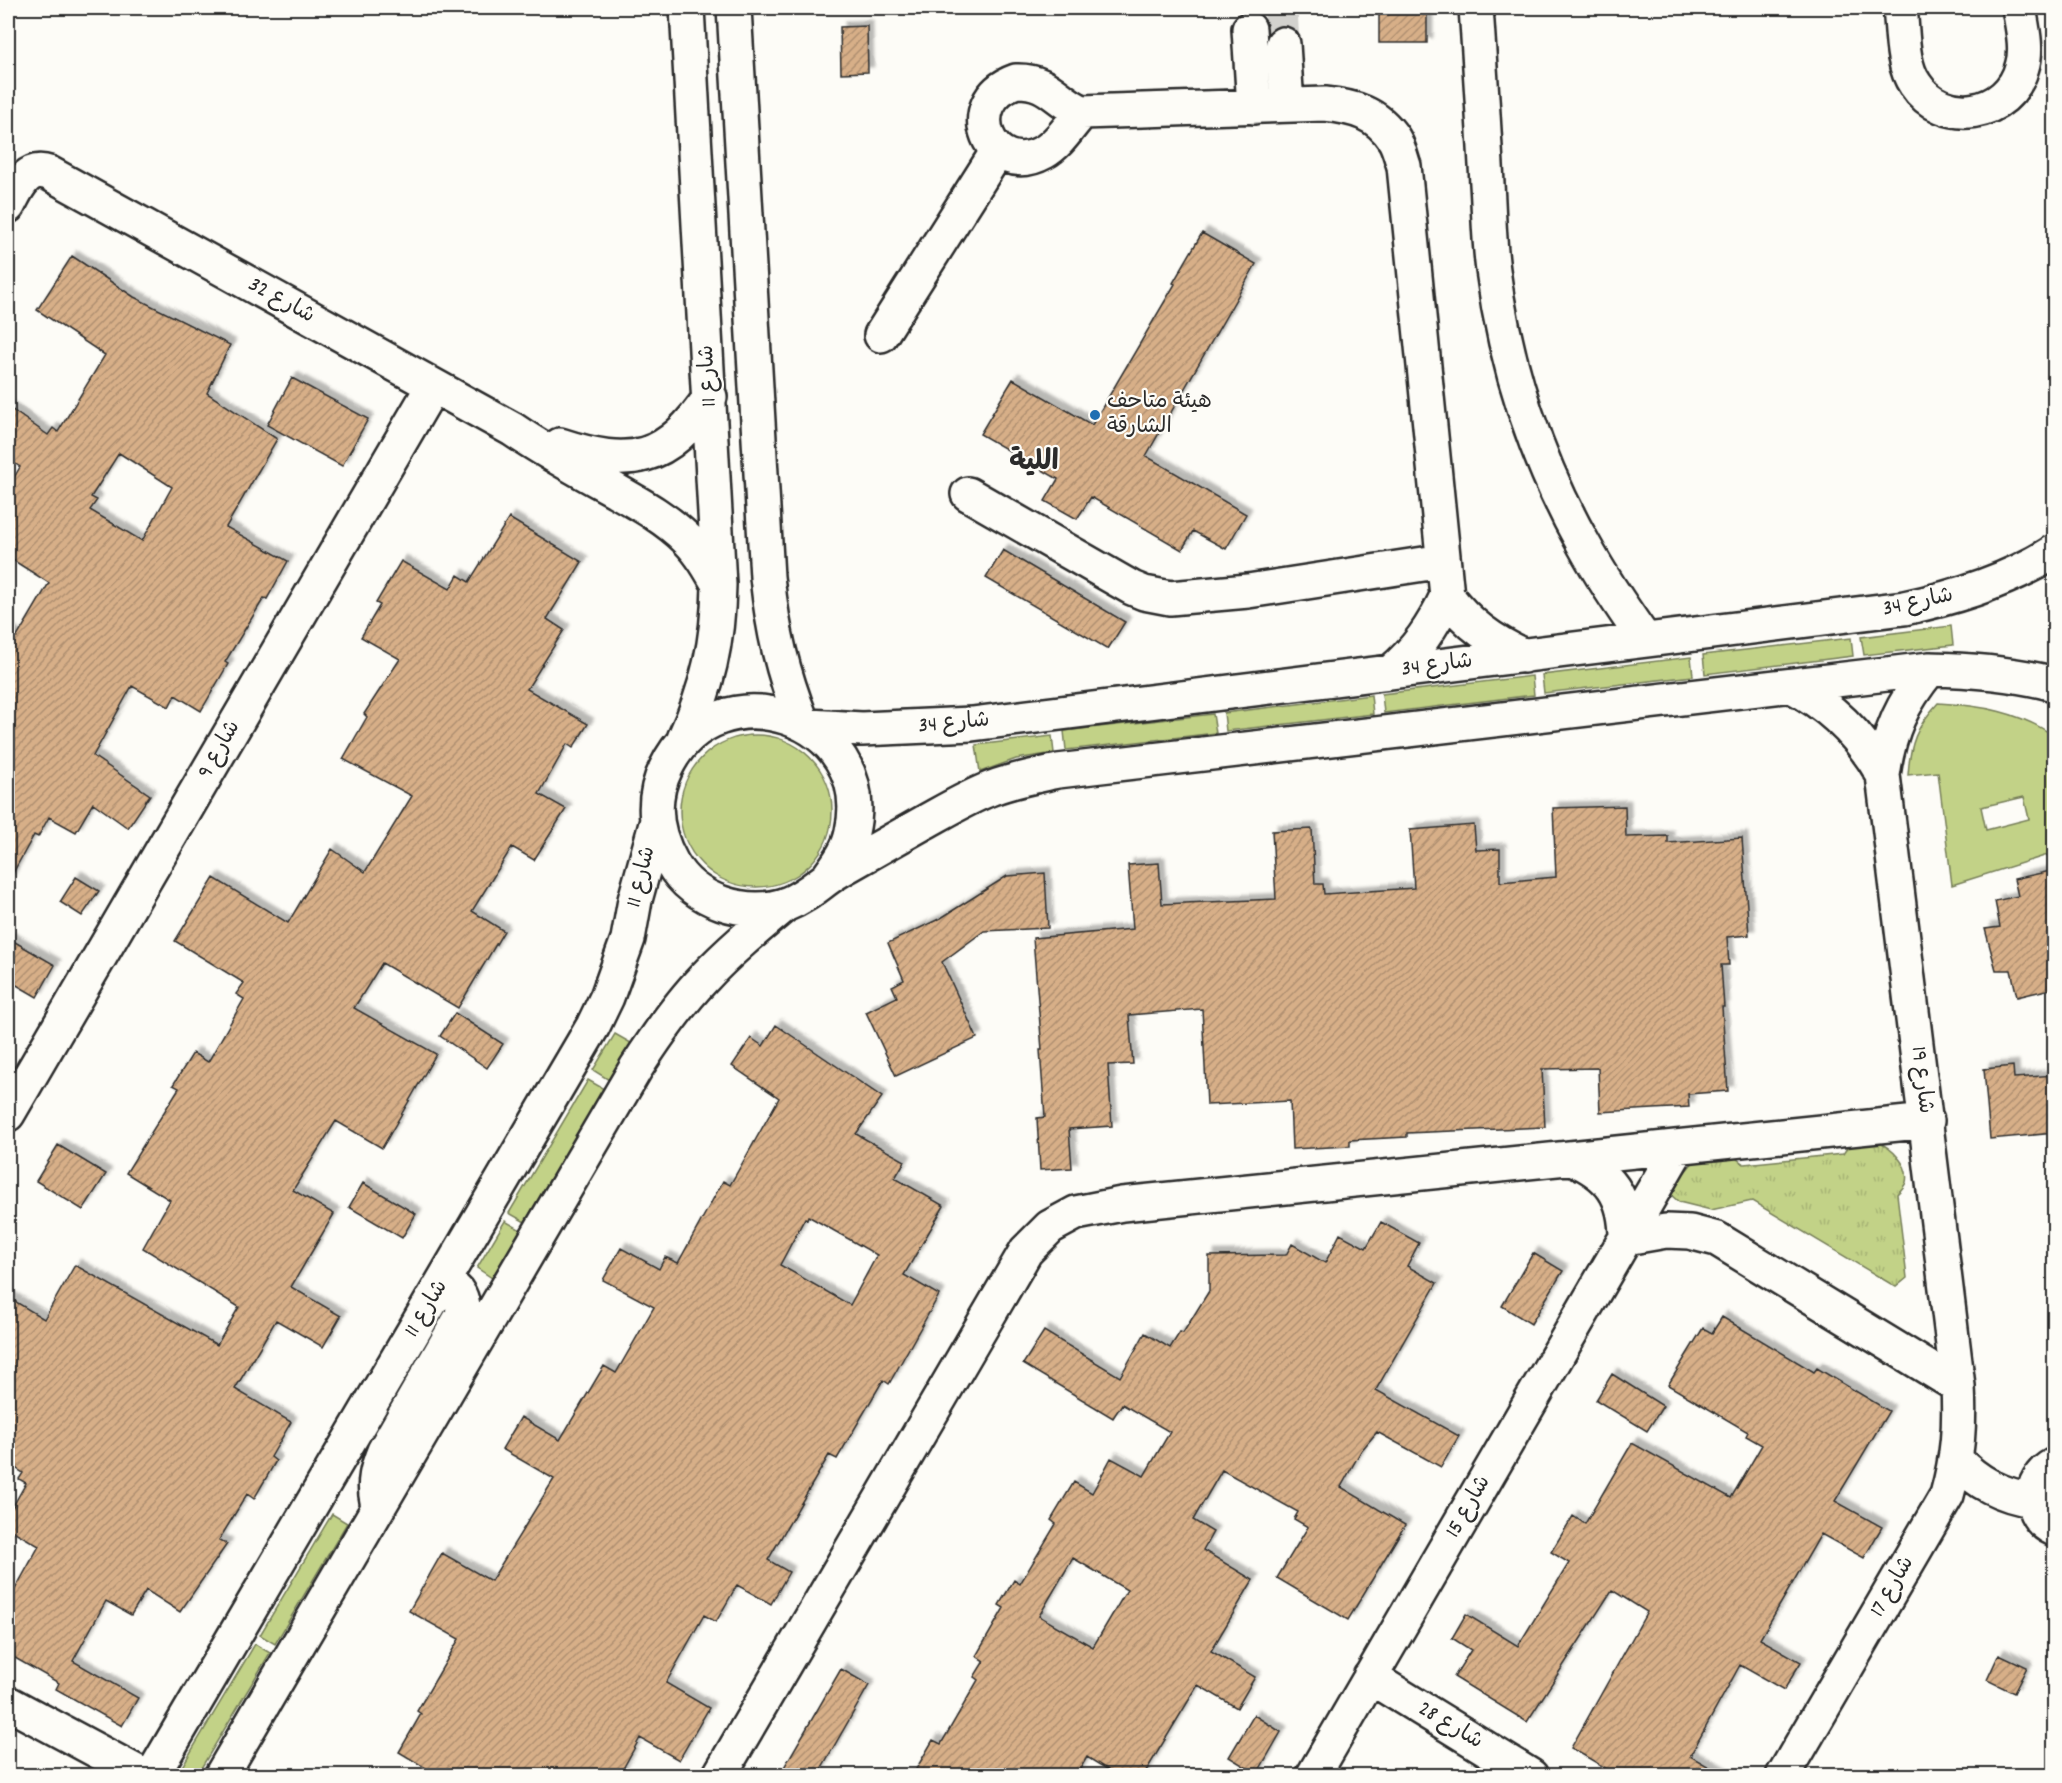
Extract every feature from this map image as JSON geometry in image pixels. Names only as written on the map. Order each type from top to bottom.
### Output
[{"type":"street","name":"شارع 11","points":[[684,739],[708,680],[719,617],[710,397],[687,8]]},
{"type":"street","name":"شارع 11","points":[[734,8],[767,577],[778,652],[788,687],[805,724]]},
{"type":"street","points":[[1476,8],[1493,270],[1503,326],[1517,382],[1539,448],[1582,543],[1645,640]]},
{"type":"street","points":[[1900,8],[1907,68],[1914,82],[1923,95],[1936,104],[1951,110],[1967,112],[1983,110],[1997,103],[2018,80],[2023,65],[2024,49],[2019,8]]},
{"type":"street","points":[[1249,29],[1254,107]]},
{"type":"street","points":[[1283,44],[1287,105]]},
{"type":"street","points":[[1082,112],[1053,146],[1032,157],[1008,157],[998,152],[989,142],[985,129],[984,116],[988,103],[995,93],[1005,85],[1016,81],[1029,81],[1040,84],[1071,107],[1082,112],[1325,104],[1352,107],[1377,120],[1395,140],[1404,166],[1447,596],[1468,621],[1481,632],[1524,656]]},
{"type":"street","points":[[881,334],[998,152]]},
{"type":"street","name":"شارع 32","points":[[8,206],[29,173],[35,171],[49,173],[512,429],[549,454],[669,523],[700,555],[719,585]]},
{"type":"street","name":"شارع 9","points":[[8,1114],[433,386]]},
{"type":"street","name":"شارع 32","points":[[512,429],[586,454],[630,458],[648,453],[679,434],[691,423],[710,397]]},
{"type":"street","points":[[968,494],[1132,588],[1170,598],[1248,591],[1443,561]]},
{"type":"street","name":"شارع 34","points":[[805,724],[862,729],[972,724],[1913,606],[1977,590],[2055,552]]},
{"type":"street","points":[[1391,672],[1425,638],[1447,596]]},
{"type":"street","points":[[829,876],[843,856],[852,833],[855,809],[852,784],[842,761],[828,741],[805,724],[778,714],[753,711],[728,714],[705,724],[684,739],[661,778],[656,801],[656,824],[663,847],[675,869],[692,887],[713,900],[737,908],[761,909],[786,904],[809,893],[829,876],[960,802],[1024,778],[1058,771],[1930,669],[1970,670],[2055,684]]},
{"type":"street","name":"شارع 19","points":[[1930,669],[1915,687],[1892,729],[1883,775],[1958,1386]]},
{"type":"street","name":"شارع 19","points":[[1792,686],[1816,700],[1845,723],[1863,744],[1883,775]]},
{"type":"street","name":"شارع 11","points":[[152,1776],[593,1026],[607,997],[628,939],[635,900],[656,824]]},
{"type":"street","points":[[231,1769],[378,1509],[636,1068],[656,1037],[703,979],[729,953],[786,904]]},
{"type":"street","points":[[719,1776],[1026,1251],[1050,1227],[1076,1213],[1122,1204],[1927,1121]]},
{"type":"street","name":"شارع 15","points":[[1312,1776],[1678,1148]]},
{"type":"street","points":[[1572,1158],[1589,1165],[1605,1177],[1615,1190],[1622,1204],[1626,1221],[1626,1238],[1666,1231],[1690,1232],[1717,1239],[1958,1386]]},
{"type":"street","points":[[378,1509],[375,1480],[384,1451],[462,1316],[462,1299],[452,1285],[444,1282]]},
{"type":"street","name":"شارع 17","points":[[1783,1776],[1947,1495],[1959,1442],[1958,1386]]},
{"type":"street","points":[[1956,1460],[1968,1473],[1998,1492],[2033,1500]]},
{"type":"street","points":[[2055,1465],[2038,1478],[2033,1500],[2042,1522],[2055,1529]]},
{"type":"street","name":"شارع 28","points":[[1370,1677],[1531,1776]]},
{"type":"street","points":[[8,1703],[144,1776]]},
{"type":"green space","points":[[1951,626],[1953,645],[1864,655],[1861,637]]},
{"type":"green space","points":[[1851,638],[1853,656],[1705,674],[1703,655]]},
{"type":"green space","points":[[1691,657],[1693,676],[1544,693],[1542,675]]},
{"type":"green space","points":[[1532,676],[1534,695],[1384,713],[1382,694]]},
{"type":"green space","points":[[1371,695],[1373,714],[1226,731],[1224,713]]},
{"type":"green space","points":[[1938,703],[1999,711],[2027,721],[2054,736],[2054,853],[1952,885],[1938,772],[1908,775],[1910,754],[1919,728]],"holes":[[[2024,797],[2029,819],[1986,830],[1981,807]]]},
{"type":"green space","points":[[1213,714],[1216,733],[1066,750],[1064,731]]},
{"type":"green space","points":[[756,735],[785,741],[810,757],[826,782],[832,811],[826,840],[810,865],[785,881],[756,887],[727,881],[702,865],[686,840],[680,811],[686,782],[702,757],[727,741]]},
{"type":"green space","points":[[1052,736],[1054,753],[1016,759],[980,772],[976,745]]},
{"type":"green space","points":[[615,1034],[631,1043],[609,1080],[593,1070]]},
{"type":"green space","points":[[588,1080],[604,1089],[525,1222],[509,1213]]},
{"type":"green space","points":[[1853,1139],[1871,1140],[1882,1144],[1893,1152],[1905,1169],[1906,1182],[1897,1194],[1907,1278],[1896,1287],[1752,1201],[1711,1210],[1679,1202],[1671,1195],[1673,1186],[1695,1160],[1727,1152],[1744,1164],[1843,1154]]},
{"type":"green space","points":[[505,1221],[521,1230],[492,1278],[477,1268]]},
{"type":"green space","points":[[332,1514],[347,1523],[275,1644],[260,1635]]},
{"type":"green space","points":[[255,1644],[270,1653],[197,1775],[177,1775]]},
{"type":"building","points":[[1379,8],[1427,8],[1427,43],[1379,43]]},
{"type":"building","points":[[867,26],[868,72],[841,73],[840,27]]},
{"type":"building","points":[[1202,233],[1256,264],[1146,456],[1246,514],[1226,549],[1193,531],[1182,550],[1091,497],[1077,519],[1045,501],[1058,479],[980,434],[1013,379],[1092,425],[1175,284],[1173,283]]},
{"type":"building","points":[[72,256],[134,297],[230,345],[207,393],[277,439],[226,527],[288,561],[267,599],[264,598],[225,662],[228,664],[201,711],[175,695],[169,707],[132,686],[93,756],[150,795],[128,828],[93,803],[76,832],[49,817],[38,837],[34,835],[8,882],[8,631],[17,637],[49,583],[8,557],[8,488],[20,467],[8,459],[8,407],[48,435],[53,428],[58,432],[105,355],[37,310]],"holes":[[[119,453],[172,487],[142,541],[90,510],[97,500],[91,497]]]},
{"type":"building","points":[[292,378],[368,419],[342,466],[267,425]]},
{"type":"building","points":[[509,518],[582,562],[547,619],[564,630],[527,689],[588,724],[573,748],[567,744],[539,794],[566,809],[534,860],[512,847],[472,911],[504,931],[458,1008],[382,963],[354,1008],[436,1054],[382,1148],[336,1121],[293,1190],[334,1214],[291,1287],[341,1316],[323,1347],[276,1320],[235,1389],[291,1422],[271,1457],[276,1461],[254,1499],[247,1494],[219,1540],[227,1544],[180,1612],[146,1590],[131,1615],[106,1601],[73,1661],[138,1698],[122,1726],[56,1689],[59,1683],[8,1654],[8,1602],[39,1546],[8,1528],[8,1515],[26,1483],[19,1479],[23,1473],[8,1463],[8,1297],[44,1319],[75,1265],[217,1345],[239,1307],[143,1248],[170,1200],[126,1173],[179,1088],[173,1085],[193,1053],[208,1062],[244,999],[236,994],[244,983],[175,941],[214,878],[288,923],[332,849],[365,872],[412,796],[343,759],[367,717],[364,714],[400,659],[361,637],[380,605],[376,603],[401,561],[450,589],[458,575],[469,582]]},
{"type":"building","points":[[1003,550],[1125,622],[1108,649],[986,578]]},
{"type":"building","points":[[1625,806],[1626,837],[1668,836],[1668,843],[1742,838],[1749,935],[1727,937],[1729,965],[1721,965],[1728,1091],[1688,1094],[1689,1107],[1600,1112],[1598,1068],[1542,1069],[1545,1127],[1407,1133],[1407,1137],[1350,1140],[1350,1146],[1292,1149],[1290,1101],[1207,1105],[1202,1009],[1129,1015],[1133,1064],[1108,1065],[1112,1126],[1069,1129],[1072,1168],[1040,1170],[1037,1118],[1045,1117],[1033,938],[1133,929],[1128,865],[1159,863],[1162,904],[1276,899],[1272,831],[1312,829],[1315,884],[1323,884],[1324,894],[1414,888],[1410,830],[1474,825],[1476,850],[1500,849],[1500,882],[1556,877],[1553,808]]},
{"type":"building","points":[[2055,870],[2055,988],[2017,997],[2011,970],[1996,970],[1985,929],[2000,927],[1995,901],[2018,896],[2014,879]]},
{"type":"building","points":[[1045,873],[1048,928],[984,931],[942,962],[977,1038],[896,1076],[866,1012],[897,997],[892,986],[904,980],[888,943],[941,918],[1007,876]]},
{"type":"building","points":[[76,877],[99,891],[82,916],[60,902]]},
{"type":"building","points":[[8,938],[55,965],[37,997],[8,980]]},
{"type":"building","points":[[455,1013],[503,1044],[487,1068],[440,1036]]},
{"type":"building","points":[[776,1025],[882,1097],[856,1134],[905,1161],[895,1178],[944,1206],[904,1275],[939,1295],[889,1384],[883,1380],[837,1459],[829,1455],[768,1560],[789,1572],[771,1604],[737,1585],[716,1622],[704,1615],[666,1683],[709,1708],[679,1760],[640,1738],[619,1776],[439,1776],[399,1752],[421,1714],[417,1711],[459,1639],[409,1611],[442,1553],[491,1581],[554,1479],[502,1449],[521,1417],[560,1440],[604,1366],[616,1373],[654,1307],[603,1280],[621,1248],[659,1269],[665,1257],[678,1263],[723,1181],[730,1185],[779,1098],[732,1066],[751,1038],[763,1046]],"holes":[[[808,1216],[877,1255],[850,1305],[780,1265]]]},
{"type":"building","points":[[2013,1066],[2014,1078],[2055,1075],[2055,1133],[1990,1139],[1984,1069]]},
{"type":"building","points":[[58,1145],[106,1174],[83,1210],[36,1181]]},
{"type":"building","points":[[363,1183],[416,1214],[402,1238],[349,1207]]},
{"type":"building","points":[[1381,1222],[1419,1243],[1407,1266],[1437,1283],[1376,1390],[1459,1436],[1441,1467],[1377,1432],[1361,1451],[1341,1487],[1405,1525],[1348,1620],[1277,1578],[1308,1527],[1294,1519],[1298,1512],[1222,1470],[1193,1520],[1213,1532],[1203,1550],[1253,1580],[1211,1651],[1255,1677],[1237,1708],[1198,1685],[1143,1776],[1118,1776],[1087,1757],[1076,1776],[912,1776],[933,1740],[941,1744],[978,1680],[974,1677],[984,1661],[976,1656],[1004,1608],[999,1605],[1014,1580],[1020,1584],[1056,1524],[1051,1520],[1074,1482],[1092,1493],[1111,1458],[1144,1476],[1170,1432],[1122,1404],[1113,1418],[1023,1364],[1044,1331],[1120,1377],[1145,1333],[1170,1348],[1180,1332],[1183,1333],[1209,1291],[1209,1256],[1286,1255],[1292,1244],[1325,1263],[1340,1234],[1366,1248]],"holes":[[[1073,1558],[1127,1590],[1093,1647],[1039,1616]]]},
{"type":"building","points":[[1533,1253],[1563,1271],[1531,1324],[1502,1306]]},
{"type":"building","points":[[1722,1317],[1814,1372],[1817,1368],[1889,1411],[1835,1501],[1882,1527],[1864,1558],[1821,1534],[1760,1639],[1801,1662],[1784,1690],[1740,1665],[1690,1756],[1725,1776],[1619,1776],[1571,1748],[1647,1612],[1612,1590],[1527,1722],[1454,1677],[1471,1650],[1452,1638],[1466,1614],[1518,1646],[1569,1563],[1551,1552],[1573,1516],[1585,1524],[1632,1443],[1731,1498],[1762,1445],[1746,1436],[1748,1432],[1668,1385],[1703,1328],[1712,1333]]},
{"type":"building","points":[[1612,1374],[1663,1406],[1647,1431],[1596,1400]]},
{"type":"building","points":[[1999,1654],[2027,1667],[2014,1693],[1987,1680]]},
{"type":"building","points":[[841,1669],[869,1685],[817,1776],[779,1776]]},
{"type":"building","points":[[1254,1715],[1281,1732],[1257,1774],[1229,1757]]},
{"type":"tunnel","points":[[1281,8],[1283,44]]},
{"type":"place","name":"هيئة متاحف الشارقة","points":[[1095,415]]},
{"type":"district","name":"اللية","points":[[1034,464]]}]
